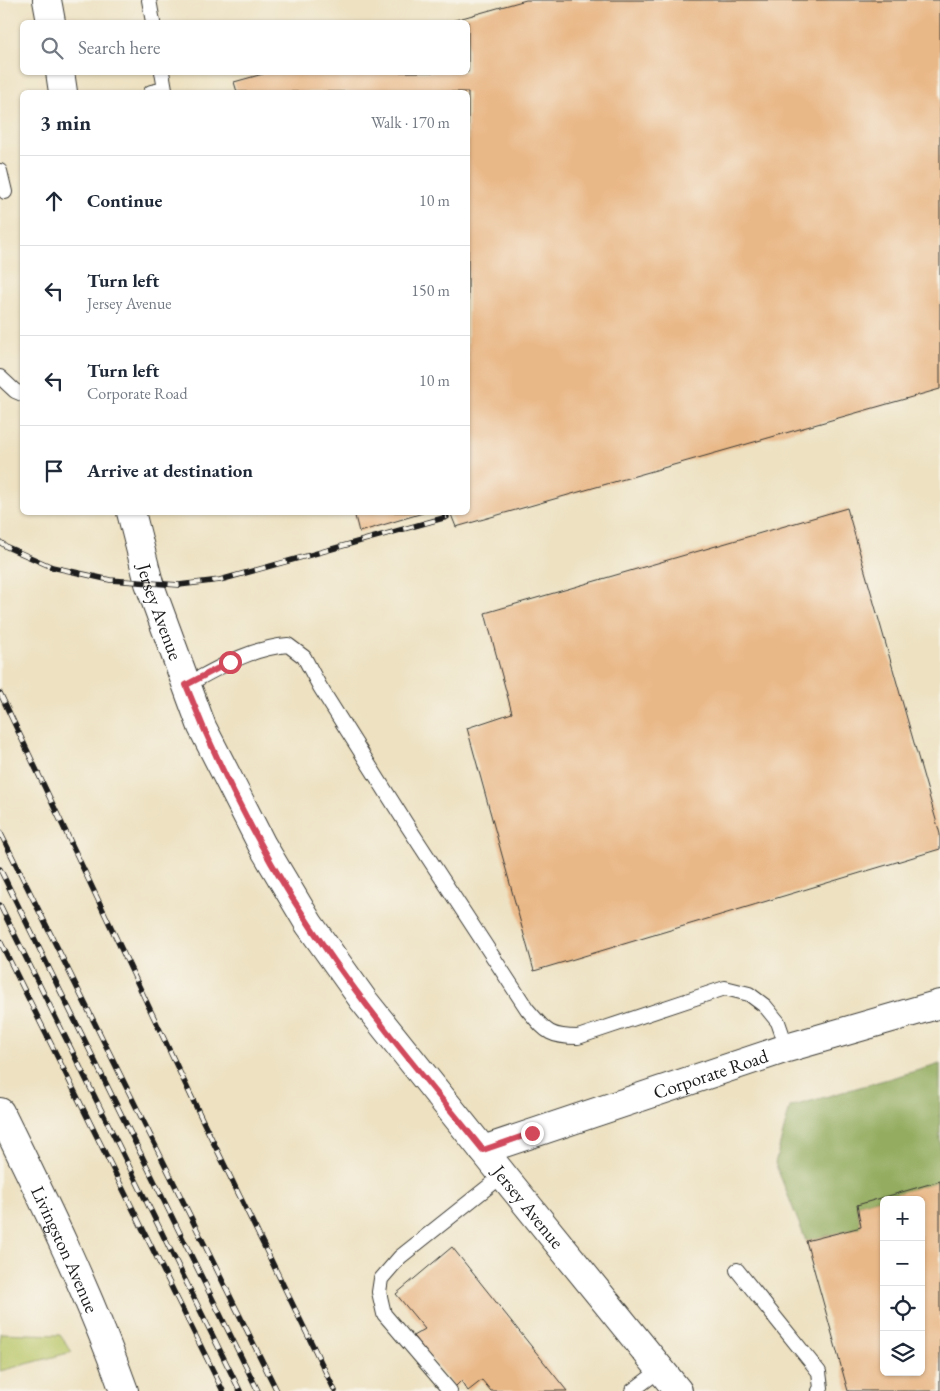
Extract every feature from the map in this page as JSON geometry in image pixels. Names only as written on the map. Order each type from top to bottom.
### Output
[{"type":"main road","points":[[47,0],[51,20]]},
{"type":"main road","points":[[60,75],[63,90]]},
{"type":"main road","name":"Jersey Avenue","points":[[135,515],[149,583],[202,727],[279,875],[309,924],[364,1001],[678,1391]]},
{"type":"main road","name":"Corporate Road","points":[[483,1150],[787,1048],[940,1004]]},
{"type":"main road","name":"Livingston Avenue","points":[[2,1120],[65,1247],[124,1391]]},
{"type":"lane","points":[[149,0],[153,20]]},
{"type":"lane","points":[[163,75],[166,90]]},
{"type":"lane","points":[[0,171],[5,192]]},
{"type":"lane","points":[[0,377],[20,393]]},
{"type":"lane","points":[[186,685],[250,653],[274,646],[288,645],[304,657],[320,687],[405,822],[527,1009],[545,1030],[559,1037],[578,1037],[725,988],[749,994],[765,1006],[778,1022],[787,1048]]},
{"type":"lane","points":[[450,1391],[384,1314],[379,1292],[381,1279],[400,1257],[503,1175]]},
{"type":"lane","points":[[737,1270],[819,1372],[819,1391]]},
{"type":"lane","points":[[632,1391],[661,1370]]},
{"type":"green space","points":[[940,1064],[940,1181],[888,1196],[880,1196],[880,1198],[857,1205],[861,1227],[806,1241],[775,1163],[790,1107]]},
{"type":"green space","points":[[0,1333],[60,1335],[72,1352],[0,1371]]},
{"type":"building","points":[[526,0],[940,0],[940,389],[456,527],[451,515],[470,515],[470,90],[236,90],[234,82],[259,75],[470,75],[470,20],[455,20]]},
{"type":"building","points":[[847,508],[940,834],[940,849],[534,971],[467,728],[512,713],[485,613]]},
{"type":"building","points":[[355,515],[416,515],[359,532]]},
{"type":"building","points":[[940,1181],[940,1391],[848,1391],[806,1241],[861,1227],[857,1205],[880,1198],[880,1376],[925,1376],[925,1196],[888,1196]]},
{"type":"building","points":[[452,1247],[567,1391],[491,1391],[482,1380],[468,1391],[461,1381],[455,1387],[413,1336],[425,1329],[396,1294]]},
{"type":"railway","points":[[0,542],[52,567],[110,580],[179,585],[220,580],[447,517]]},
{"type":"railway","points":[[0,693],[202,1119],[335,1391]]},
{"type":"railway","points":[[0,832],[277,1391]]},
{"type":"railway","points":[[0,869],[258,1391]]},
{"type":"railway","points":[[0,905],[240,1391]]},
{"type":"railway","points":[[0,941],[223,1391]]},
{"type":"route","points":[[230,662],[186,685],[202,727],[262,846],[309,924],[364,1001],[483,1150],[532,1133]]}]
